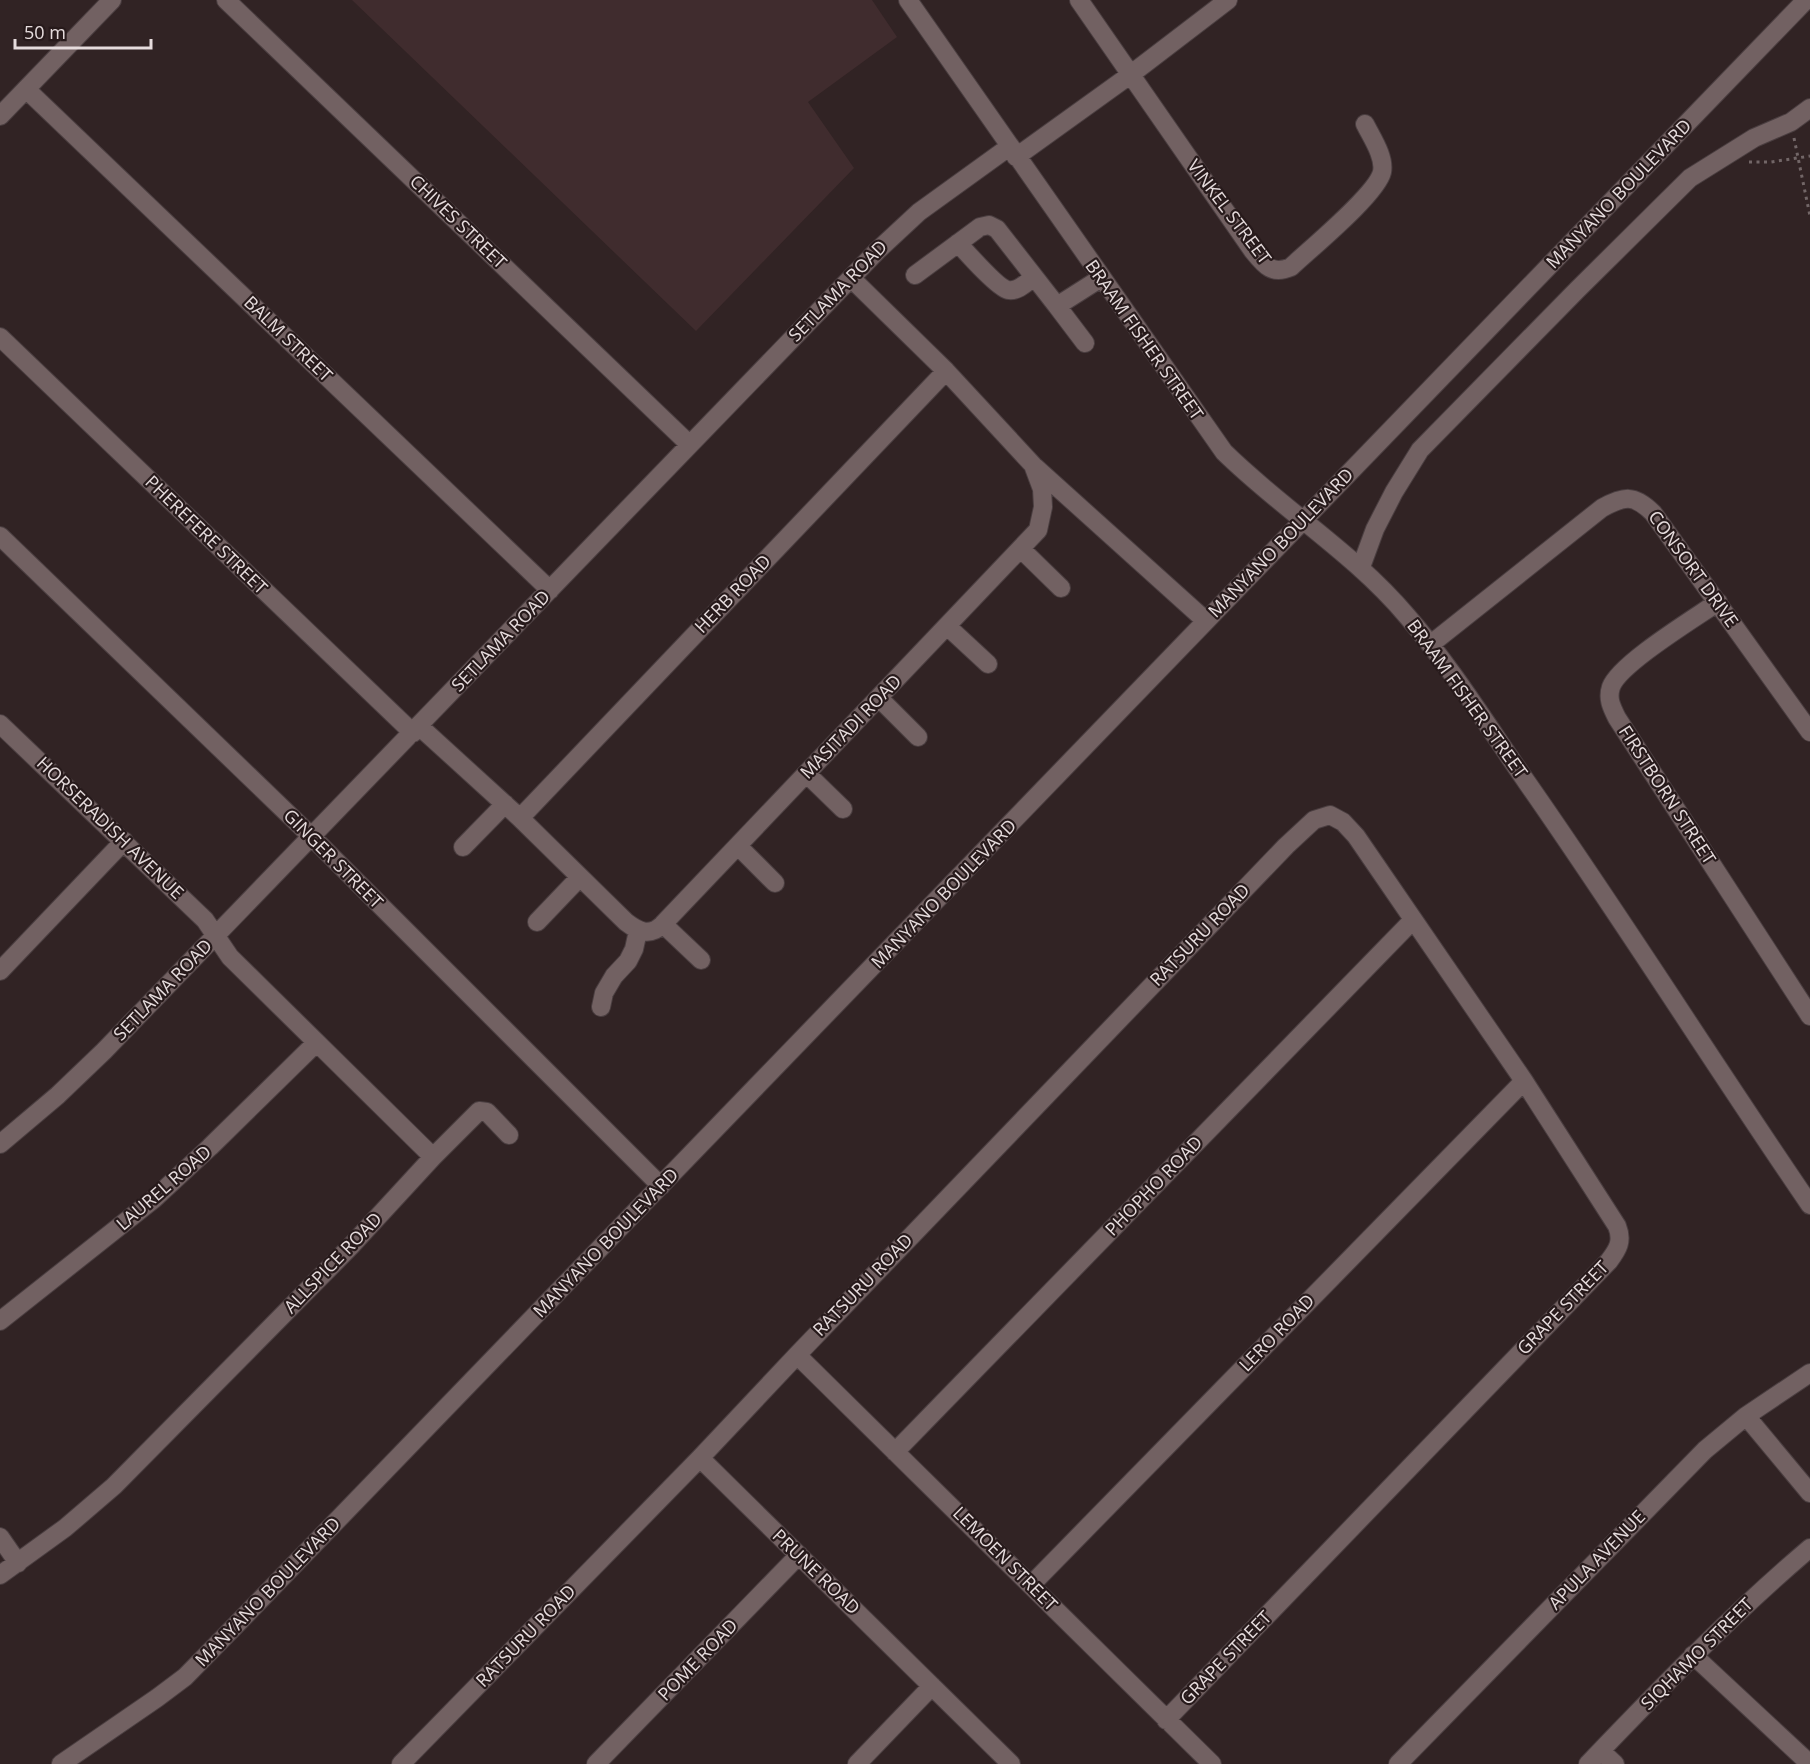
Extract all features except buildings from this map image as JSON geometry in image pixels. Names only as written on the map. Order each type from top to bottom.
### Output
[{"type":"street","points":[[0,116],[112,0]]},
{"type":"street","name":"CHIVES STREET","points":[[226,0],[689,444]]},
{"type":"street","name":"BRAAM FISHER STREET","points":[[908,0],[1224,452],[1260,486],[1361,567],[1406,614],[1431,645],[1562,833],[1810,1205]]},
{"type":"street","points":[[1079,0],[1130,75]]},
{"type":"street","name":"SETLAMA ROAD","points":[[0,1144],[83,1072],[850,278],[920,212],[1130,75],[1227,0]]},
{"type":"street","name":"MANYANO BOULEVARD","points":[[61,1764],[185,1677],[1806,0]]},
{"type":"street","name":"VINKEL STREET","points":[[1130,75],[1253,251],[1272,270],[1281,271],[1291,267],[1372,192],[1382,171],[1378,150],[1365,124]]},
{"type":"street","name":"BALM STREET","points":[[26,89],[550,590]]},
{"type":"street","points":[[1361,567],[1375,529],[1394,492],[1420,450],[1690,178],[1754,138],[1791,122],[1810,108]]},
{"type":"street","points":[[915,275],[980,227],[989,225],[997,229],[1085,344]]},
{"type":"street","points":[[958,243],[999,286],[1008,290],[1017,289],[1034,277]]},
{"type":"street","name":"MASITADI ROAD","points":[[638,932],[652,931],[663,924],[1038,530],[1043,507],[1042,489],[1033,465],[946,370],[850,278]]},
{"type":"street","points":[[1057,306],[1101,278]]},
{"type":"street","name":"PHEREFERE STREET","points":[[0,337],[416,729]]},
{"type":"street","name":"HERB ROAD","points":[[520,818],[946,370]]},
{"type":"street","points":[[1033,465],[1206,621]]},
{"type":"street","name":"CONSORT DRIVE","points":[[1431,645],[1602,508],[1624,498],[1634,498],[1653,513],[1810,732]]},
{"type":"street","name":"GINGER STREET","points":[[0,536],[311,836],[661,1186]]},
{"type":"street","points":[[1021,549],[1061,588]]},
{"type":"street","name":"FIRSTBORN STREET","points":[[1718,602],[1624,669],[1611,685],[1609,696],[1617,718],[1810,1016]]},
{"type":"street","points":[[947,626],[988,664]]},
{"type":"street","points":[[879,698],[918,737]]},
{"type":"street","name":"HORSERADISH AVENUE","points":[[0,723],[205,920],[215,936]]},
{"type":"street","points":[[416,729],[505,804],[638,932],[628,962],[614,976],[604,993],[601,1007]]},
{"type":"street","points":[[807,774],[843,809]]},
{"type":"street","points":[[463,847],[505,804]]},
{"type":"street","name":"GRAPE STREET","points":[[1166,1720],[1609,1261],[1620,1245],[1620,1233],[1617,1226],[1524,1081],[1356,836],[1343,822],[1330,815]]},
{"type":"street","name":"RATSURU ROAD","points":[[401,1764],[700,1458],[797,1354],[1286,846],[1314,820],[1330,815]]},
{"type":"street","points":[[0,971],[124,841]]},
{"type":"street","points":[[738,846],[775,883]]},
{"type":"street","points":[[537,922],[580,877]]},
{"type":"street","name":"PHOPHO ROAD","points":[[895,1452],[1413,920]]},
{"type":"street","points":[[663,924],[701,960]]},
{"type":"street","points":[[215,936],[231,957],[433,1157]]},
{"type":"street","name":"LAUREL ROAD","points":[[0,1322],[154,1199],[316,1042]]},
{"type":"street","name":"LERO ROAD","points":[[1031,1585],[1524,1081]]},
{"type":"street","name":"ALLSPICE ROAD","points":[[0,1575],[65,1528],[114,1486],[351,1246],[433,1157],[479,1112],[487,1112],[509,1135]]},
{"type":"street","name":"LEMOEN STREET","points":[[797,1354],[1212,1764]]},
{"type":"street","name":"APULA AVENUE","points":[[1398,1764],[1712,1444],[1746,1416],[1810,1373]]},
{"type":"street","points":[[1746,1416],[1810,1493]]},
{"type":"street","name":"PRUNE ROAD","points":[[700,1458],[1011,1764]]},
{"type":"street","points":[[0,1537],[18,1563]]},
{"type":"street","name":"SIQHAMO STREET","points":[[1588,1764],[1693,1655],[1745,1605],[1810,1548]]},
{"type":"street","name":"POME ROAD","points":[[596,1764],[799,1556]]},
{"type":"street","points":[[1693,1655],[1810,1764]]},
{"type":"street","points":[[857,1764],[932,1686]]},
{"type":"street","points":[[1601,1751],[1615,1764]]},
{"type":"path","points":[[1791,122],[1810,216]]},
{"type":"path","points":[[1724,157],[1746,162],[1771,162],[1810,156]]},
{"type":"shaded area","points":[[352,0],[872,0],[897,37],[808,102],[854,168],[696,331]]}]
